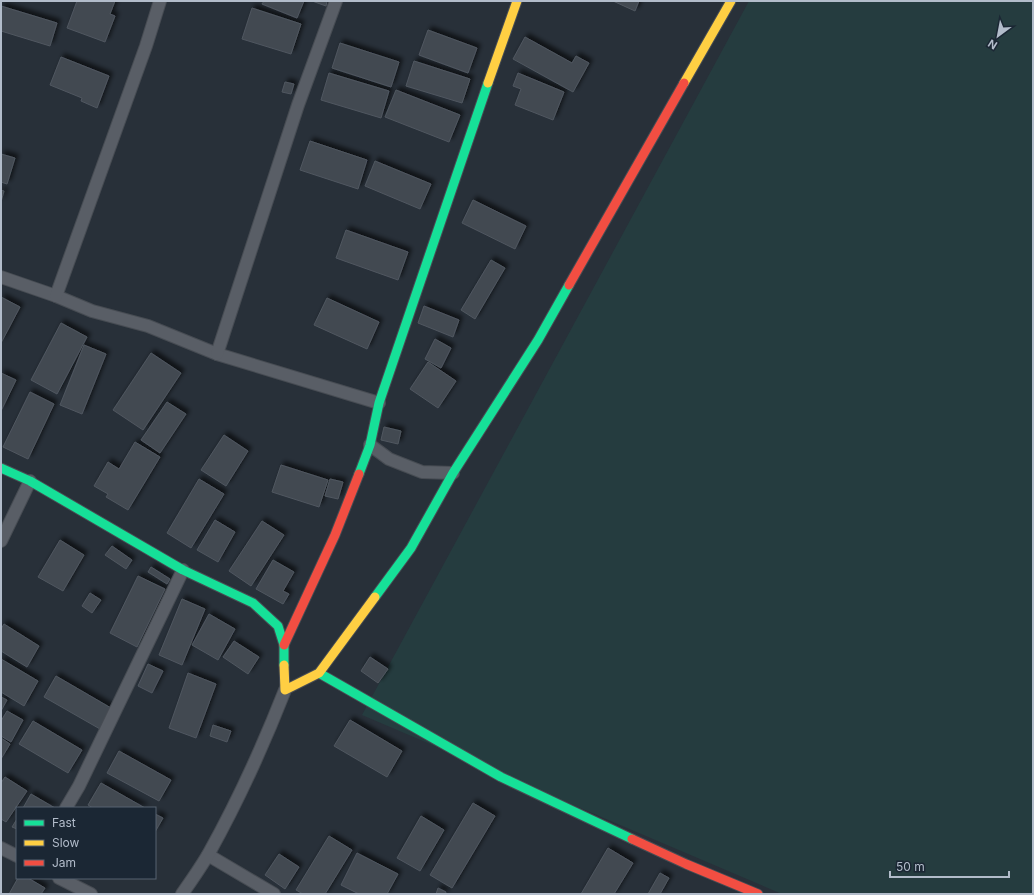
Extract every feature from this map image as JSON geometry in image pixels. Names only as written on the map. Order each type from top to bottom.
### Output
[{"type":"street","points":[[56,296],[146,46],[160,1]]},
{"type":"street","points":[[217,354],[298,105],[336,1]]},
{"type":"street","points":[[284,645],[335,535],[370,445],[379,403],[464,151],[517,1]]},
{"type":"street","points":[[285,690],[319,673],[411,548],[453,473],[538,340],[731,1]]},
{"type":"street","points":[[1,277],[56,296],[92,311],[148,326],[217,354],[379,403]]},
{"type":"street","points":[[370,445],[389,459],[422,472],[453,473]]},
{"type":"street","points":[[1,468],[30,481],[183,570],[253,603],[278,626],[284,645],[285,690],[255,761],[208,855],[182,894]]},
{"type":"street","points":[[1,541],[30,481]]},
{"type":"street","points":[[67,807],[79,786],[183,570]]},
{"type":"street","points":[[319,673],[501,777],[686,864],[758,894]]},
{"type":"street","points":[[1,848],[16,856]]},
{"type":"street","points":[[208,855],[274,894]]},
{"type":"street","points":[[62,879],[91,894]]},
{"type":"green space","points":[[749,1],[1033,1],[1033,894],[782,894],[362,715]]},
{"type":"building","points":[[77,1],[115,1],[110,14],[115,16],[105,42],[67,28]]},
{"type":"building","points":[[264,1],[304,1],[297,18],[262,4]]},
{"type":"building","points":[[312,1],[327,1],[326,6]]},
{"type":"building","points":[[613,1],[639,1],[635,11]]},
{"type":"building","points":[[1,6],[57,23],[50,46],[1,31]]},
{"type":"building","points":[[252,8],[301,24],[291,54],[242,39]]},
{"type":"building","points":[[428,30],[477,48],[468,73],[419,55]]},
{"type":"building","points":[[525,37],[572,63],[576,56],[589,63],[573,92],[513,59]]},
{"type":"building","points":[[340,43],[399,62],[391,87],[332,68]]},
{"type":"building","points":[[61,57],[109,76],[97,108],[81,101],[82,98],[50,85]]},
{"type":"building","points":[[414,61],[470,79],[462,103],[406,86]]},
{"type":"building","points":[[329,73],[389,91],[381,118],[321,100]]},
{"type":"building","points":[[518,73],[564,92],[553,120],[515,105],[521,89],[513,86]]},
{"type":"building","points":[[285,82],[294,84],[291,94],[282,92]]},
{"type":"building","points":[[396,90],[460,115],[449,142],[385,117]]},
{"type":"building","points":[[310,141],[367,160],[358,189],[300,170]]},
{"type":"building","points":[[1,154],[15,158],[7,184],[1,182]]},
{"type":"building","points":[[375,161],[431,184],[420,209],[365,186]]},
{"type":"building","points":[[1,190],[4,191],[1,202]]},
{"type":"building","points":[[473,200],[526,226],[515,249],[462,223]]},
{"type":"building","points":[[346,230],[408,252],[398,280],[336,258]]},
{"type":"building","points":[[491,260],[505,268],[475,319],[461,310]]},
{"type":"building","points":[[1,297],[20,307],[1,343]]},
{"type":"building","points":[[327,298],[379,322],[367,349],[314,325]]},
{"type":"building","points":[[424,306],[459,320],[453,337],[418,323]]},
{"type":"building","points":[[61,323],[87,337],[57,394],[31,380]]},
{"type":"building","points":[[435,339],[451,348],[441,368],[425,359]]},
{"type":"building","points":[[84,345],[106,354],[82,414],[60,405]]},
{"type":"building","points":[[151,353],[181,373],[143,430],[113,410]]},
{"type":"building","points":[[428,362],[456,381],[438,408],[410,389]]},
{"type":"building","points":[[1,373],[16,380],[1,411]]},
{"type":"building","points":[[30,392],[54,404],[28,459],[3,447]]},
{"type":"building","points":[[167,402],[186,414],[160,453],[141,440]]},
{"type":"building","points":[[384,427],[401,431],[398,444],[381,440]]},
{"type":"building","points":[[224,435],[248,451],[226,486],[201,470]]},
{"type":"building","points":[[135,442],[160,457],[128,510],[106,497],[108,494],[94,486],[108,462],[119,469]]},
{"type":"building","points":[[281,465],[328,480],[319,507],[272,492]]},
{"type":"building","points":[[199,479],[224,494],[191,548],[167,533]]},
{"type":"building","points":[[330,479],[343,482],[338,499],[325,496]]},
{"type":"building","points":[[215,520],[235,532],[218,562],[197,550]]},
{"type":"building","points":[[262,521],[284,535],[251,586],[229,571]]},
{"type":"building","points":[[60,540],[84,555],[63,591],[38,577]]},
{"type":"building","points":[[112,546],[132,560],[126,569],[105,555]]},
{"type":"building","points":[[273,560],[294,572],[283,591],[289,594],[283,604],[256,589]]},
{"type":"building","points":[[151,567],[170,579],[167,584],[148,572]]},
{"type":"building","points":[[138,576],[165,589],[137,647],[110,633]]},
{"type":"building","points":[[90,593],[101,600],[92,613],[82,606]]},
{"type":"building","points":[[182,599],[205,609],[182,665],[159,655]]},
{"type":"building","points":[[209,614],[235,629],[218,660],[192,645]]},
{"type":"building","points":[[4,624],[39,646],[27,667],[1,651],[1,629]]},
{"type":"building","points":[[234,641],[259,657],[248,674],[223,657]]},
{"type":"building","points":[[370,657],[388,669],[378,683],[361,671]]},
{"type":"building","points":[[1,659],[38,681],[24,706],[1,692]]},
{"type":"building","points":[[148,664],[163,671],[152,693],[138,686]]},
{"type":"building","points":[[188,673],[216,684],[196,738],[169,728]]},
{"type":"building","points":[[56,676],[111,708],[100,729],[44,697]]},
{"type":"building","points":[[1,697],[7,700],[1,711]]},
{"type":"building","points":[[7,711],[23,720],[11,742],[1,736],[1,721]]},
{"type":"building","points":[[350,720],[402,751],[387,777],[334,746]]},
{"type":"building","points":[[33,721],[82,750],[68,773],[19,744]]},
{"type":"building","points":[[213,725],[231,731],[227,742],[210,736]]},
{"type":"building","points":[[1,738],[10,744],[1,759]]},
{"type":"building","points":[[119,751],[171,780],[159,801],[107,773]]},
{"type":"building","points":[[5,777],[27,791],[6,822],[1,819],[1,783]]},
{"type":"building","points":[[101,783],[143,807],[91,807],[88,805]]},
{"type":"building","points":[[31,794],[53,807],[24,807]]},
{"type":"building","points":[[473,803],[495,816],[452,888],[430,875]]},
{"type":"building","points":[[156,814],[163,818],[156,830]]},
{"type":"building","points":[[421,816],[444,830],[420,871],[397,858]]},
{"type":"building","points":[[16,821],[16,829],[12,827]]},
{"type":"building","points":[[329,836],[352,850],[325,894],[303,894],[296,890]]},
{"type":"building","points":[[608,848],[633,863],[614,894],[581,894]]},
{"type":"building","points":[[357,853],[398,874],[387,894],[359,894],[341,885]]},
{"type":"building","points":[[279,854],[299,867],[285,889],[265,875]]},
{"type":"building","points":[[660,873],[669,878],[660,894],[648,894]]},
{"type":"building","points":[[17,879],[30,879],[45,888],[41,894],[9,894]]},
{"type":"building","points":[[438,888],[446,892],[445,894],[436,894]]},
{"type":"traffic: fast","points":[[359,474],[370,445],[379,403],[488,83]]},
{"type":"traffic: fast","points":[[375,597],[411,548],[453,473],[538,340],[569,285]]},
{"type":"traffic: fast","points":[[1,468],[30,481],[183,570],[253,603],[278,626],[284,645],[284,665]]},
{"type":"traffic: fast","points":[[319,673],[501,777],[632,839]]},
{"type":"traffic: slow","points":[[488,83],[517,1]]},
{"type":"traffic: slow","points":[[684,83],[731,1]]},
{"type":"traffic: slow","points":[[284,665],[285,690],[319,673],[375,597]]},
{"type":"traffic: jam","points":[[569,285],[684,83]]},
{"type":"traffic: jam","points":[[284,645],[335,535],[359,474]]},
{"type":"traffic: jam","points":[[632,839],[686,864],[758,894]]}]
